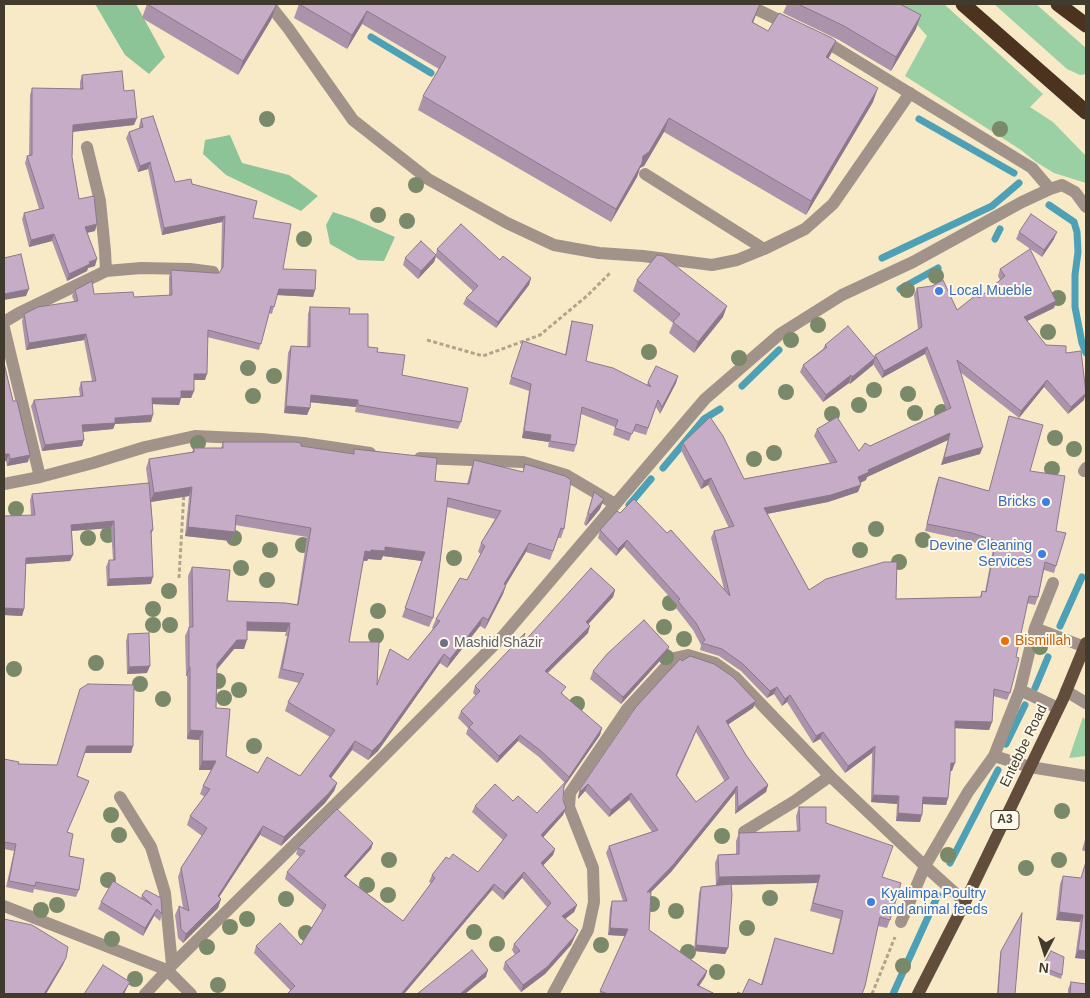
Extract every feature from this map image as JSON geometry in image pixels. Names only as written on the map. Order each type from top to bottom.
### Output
[{"type":"highway","points":[[963,4],[1086,112]]},
{"type":"highway","points":[[1058,4],[1086,25]]},
{"type":"main road","name":"Entebbe Road","points":[[918,994],[1030,767],[1066,691],[1085,645]]},
{"type":"street","points":[[269,4],[353,120],[428,179],[507,223],[554,244],[599,253],[712,265],[737,260],[805,229],[833,204],[910,94]]},
{"type":"street","points":[[746,4],[831,45],[1032,168],[1050,189]]},
{"type":"street","points":[[87,147],[100,201],[106,272]]},
{"type":"street","points":[[645,174],[764,249]]},
{"type":"street","points":[[146,994],[170,967],[504,635],[705,399],[780,334],[842,295],[913,262],[1022,202],[1050,189],[1062,185],[1075,192],[1086,207]]},
{"type":"street","points":[[4,322],[106,272],[140,268],[190,269],[213,272]]},
{"type":"street","points":[[4,328],[40,477]]},
{"type":"street","points":[[4,484],[40,477],[145,447],[195,436],[270,439],[383,454]]},
{"type":"street","points":[[410,457],[523,462],[566,475],[615,504]]},
{"type":"street","points":[[901,922],[925,866],[968,792],[994,756],[1020,690],[1035,628],[1053,582]]},
{"type":"street","points":[[1035,628],[1085,645]]},
{"type":"street","points":[[553,994],[588,930],[594,902],[593,868],[569,807],[570,793],[627,709],[674,658],[688,655],[715,663],[736,678],[830,776],[965,902]]},
{"type":"street","points":[[1020,690],[1058,708]]},
{"type":"street","points":[[1066,691],[1086,703]]},
{"type":"street","points":[[994,756],[1030,767],[1086,776]]},
{"type":"street","points":[[744,832],[796,801],[830,776]]},
{"type":"street","points":[[120,797],[150,847],[165,893],[170,967]]},
{"type":"street","points":[[4,906],[170,967],[191,994]]},
{"type":"path","points":[[427,340],[483,356],[540,335],[588,296],[627,255]]},
{"type":"path","points":[[179,578],[184,487]]},
{"type":"path","points":[[872,994],[901,922]]},
{"type":"green space","points":[[95,4],[136,4],[165,57],[149,74],[125,55]]},
{"type":"green space","points":[[899,4],[944,4],[1043,94],[1030,107],[1053,122],[1086,156],[1086,183],[1054,173],[905,76],[927,36]]},
{"type":"green space","points":[[994,4],[1036,4],[1086,48],[1086,74],[1080,75],[1067,69]]},
{"type":"green space","points":[[230,135],[242,163],[289,175],[318,196],[301,211],[226,175],[203,154],[205,140]]},
{"type":"green space","points":[[333,212],[395,237],[384,261],[358,260],[330,244],[326,225]]},
{"type":"green space","points":[[1083,717],[1086,721],[1086,756],[1069,758]]},
{"type":"building","points":[[147,4],[274,4],[276,6],[243,61]]},
{"type":"building","points":[[299,4],[760,4],[752,22],[768,31],[779,13],[832,38],[836,41],[826,57],[878,88],[811,201],[669,118],[649,152],[643,156],[642,163],[616,209],[423,96],[446,57],[367,11],[352,35]]},
{"type":"building","points":[[798,4],[900,4],[921,15],[896,57],[844,26]]},
{"type":"building","points":[[122,71],[124,91],[134,90],[137,118],[73,125],[72,157],[79,199],[94,196],[97,224],[85,227],[97,259],[69,274],[54,234],[31,240],[24,213],[44,208],[27,156],[32,155],[32,88],[83,89],[82,75]]},
{"type":"building","points":[[153,116],[175,182],[191,179],[192,184],[257,201],[253,218],[291,224],[283,269],[316,270],[315,290],[279,289],[274,307],[271,306],[261,344],[208,330],[207,374],[194,374],[194,391],[181,391],[181,398],[152,398],[153,415],[115,418],[115,423],[82,425],[84,440],[45,445],[34,400],[83,396],[81,382],[96,381],[86,334],[29,343],[24,314],[38,307],[78,301],[75,290],[92,281],[94,294],[133,292],[134,297],[172,295],[171,270],[219,273],[223,267],[225,216],[164,228],[150,162],[140,166],[129,132],[143,127],[141,119]]},
{"type":"building","points":[[1031,214],[1057,232],[1044,250],[1019,232]]},
{"type":"building","points":[[461,224],[500,260],[503,256],[531,278],[498,322],[466,298],[478,286],[437,249]]},
{"type":"building","points":[[421,241],[436,255],[421,271],[405,258]]},
{"type":"building","points":[[1030,249],[1056,301],[1024,317],[1046,345],[1066,346],[1066,353],[1081,351],[1086,393],[1071,407],[1047,380],[1021,411],[957,360],[983,447],[944,458],[950,433],[868,470],[869,472],[858,477],[861,485],[831,495],[764,508],[809,590],[826,579],[884,562],[897,562],[896,599],[981,597],[982,591],[986,592],[996,541],[972,533],[927,524],[939,477],[989,491],[1009,416],[1043,425],[1030,471],[1065,476],[1056,531],[1066,533],[1056,566],[1045,562],[1038,597],[1029,596],[1016,657],[1019,658],[1010,693],[994,689],[992,722],[955,721],[955,763],[951,763],[948,798],[923,797],[922,815],[898,813],[899,796],[873,795],[875,746],[848,766],[823,732],[816,736],[790,695],[785,699],[777,687],[770,691],[743,664],[722,649],[702,643],[705,640],[696,623],[678,601],[680,599],[627,540],[618,549],[600,530],[617,511],[620,513],[634,499],[667,533],[671,530],[730,596],[714,531],[734,526],[711,478],[704,481],[683,443],[710,417],[723,436],[744,479],[837,462],[817,429],[837,417],[859,451],[865,443],[870,446],[951,408],[927,347],[884,371],[875,355],[922,327],[917,288],[932,286],[943,280],[957,310],[976,295],[979,298],[1005,276],[1000,269]]},
{"type":"building","points":[[21,254],[29,289],[4,294],[4,258]]},
{"type":"building","points":[[657,255],[663,256],[727,306],[698,342],[673,322],[680,314],[637,280]]},
{"type":"building","points":[[310,307],[350,308],[349,314],[368,314],[368,347],[378,348],[377,352],[405,355],[402,375],[468,388],[461,422],[358,405],[358,400],[311,395],[310,408],[286,406],[291,346],[310,347]]},
{"type":"building","points":[[572,321],[593,325],[586,361],[613,368],[651,387],[648,382],[656,366],[678,376],[662,407],[658,400],[648,428],[636,424],[632,434],[615,428],[618,420],[582,407],[576,445],[550,441],[551,435],[524,431],[531,384],[511,377],[523,341],[566,355]]},
{"type":"building","points":[[848,326],[875,358],[826,395],[803,365],[827,347],[825,345]]},
{"type":"building","points":[[4,363],[13,401],[17,401],[30,455],[10,459],[9,454],[4,454]]},
{"type":"building","points":[[223,442],[296,442],[301,443],[301,446],[354,454],[354,449],[437,458],[435,481],[469,484],[474,460],[523,472],[525,464],[565,476],[571,480],[564,529],[561,528],[553,551],[529,543],[504,584],[506,585],[488,620],[483,617],[450,659],[444,654],[381,742],[372,751],[355,741],[329,776],[337,783],[284,837],[263,826],[218,896],[221,899],[186,934],[181,929],[179,906],[189,911],[181,868],[207,828],[190,816],[210,789],[203,786],[216,761],[202,761],[203,731],[190,730],[189,627],[193,627],[192,567],[230,570],[227,601],[298,605],[311,528],[236,515],[235,532],[188,527],[192,487],[154,493],[149,459],[194,452],[194,448],[223,448]],"holes":[[[448,498],[501,511],[481,543],[485,546],[467,580],[460,578],[436,619],[440,621],[408,660],[390,649],[377,685],[379,642],[349,642],[365,551],[385,551],[385,547],[425,552],[405,608],[433,618]],[[247,622],[290,623],[282,669],[304,674],[288,702],[335,730],[300,776],[267,757],[258,773],[226,756],[230,709],[216,708],[217,664],[237,640],[247,640]]]},
{"type":"building","points":[[149,483],[153,530],[151,530],[153,577],[109,579],[109,560],[115,560],[114,521],[71,525],[73,555],[26,558],[24,609],[4,608],[4,516],[35,515],[32,494]]},
{"type":"building","points":[[594,492],[604,499],[590,515],[588,513]]},
{"type":"building","points":[[591,568],[615,590],[586,622],[590,626],[545,671],[566,687],[561,693],[602,728],[569,777],[541,751],[520,735],[499,756],[469,727],[473,723],[461,711],[480,691],[475,686],[525,633],[521,645]]},
{"type":"building","points":[[644,620],[669,647],[623,697],[593,671],[607,654]]},
{"type":"building","points":[[149,633],[150,666],[129,667],[128,634]]},
{"type":"building","points":[[690,656],[714,664],[733,677],[756,701],[726,721],[746,755],[768,785],[738,807],[737,786],[673,865],[647,892],[651,892],[649,930],[707,971],[697,985],[715,994],[608,994],[600,991],[628,929],[610,928],[612,901],[627,901],[609,846],[658,830],[631,793],[611,810],[588,784],[580,792],[580,789],[636,707],[680,659],[682,661]],"holes":[[[698,726],[729,778],[696,802],[676,775]]]},
{"type":"building","points":[[88,684],[134,685],[133,746],[87,746],[77,776],[89,781],[67,832],[73,834],[69,856],[84,859],[79,890],[36,882],[35,886],[9,881],[16,844],[4,842],[4,759],[19,762],[18,764],[57,765],[80,689]]},
{"type":"building","points":[[567,780],[564,786],[563,800],[566,808],[541,835],[555,849],[541,863],[577,905],[562,916],[578,930],[547,967],[523,985],[505,962],[520,951],[514,944],[551,903],[524,872],[505,893],[494,884],[401,994],[287,994],[295,986],[256,946],[280,923],[301,945],[326,905],[287,872],[305,851],[298,848],[337,809],[373,843],[344,876],[403,921],[435,878],[432,875],[446,857],[449,859],[453,854],[478,872],[507,835],[475,806],[495,784],[513,801],[518,796],[537,813]]},
{"type":"building","points":[[799,807],[826,807],[826,823],[893,846],[882,877],[901,883],[890,920],[880,917],[862,994],[742,994],[749,979],[762,985],[775,938],[833,954],[843,911],[813,903],[820,875],[719,877],[718,855],[739,854],[739,833],[800,831]]},
{"type":"building","points":[[1086,862],[1086,951],[1078,950],[1083,915],[1059,912],[1063,876],[1081,878]]},
{"type":"building","points":[[113,881],[152,905],[142,895],[146,890],[161,898],[162,914],[157,909],[145,928],[101,902]]},
{"type":"building","points":[[731,884],[732,895],[728,948],[696,945],[701,887]]},
{"type":"building","points":[[1022,913],[1015,994],[998,994],[1001,951]]},
{"type":"building","points":[[4,919],[32,925],[68,947],[66,958],[44,994],[4,994]]},
{"type":"building","points":[[472,950],[488,970],[460,994],[417,994]]},
{"type":"building","points":[[1051,951],[1064,957],[1062,975],[1042,967]]},
{"type":"building","points":[[103,965],[130,982],[122,994],[84,994]]},
{"type":"building","points":[[1071,982],[1086,984],[1086,994],[1070,994]]},
{"type":"waterway","points":[[371,37],[431,73]]},
{"type":"waterway","points":[[919,119],[1014,173]]},
{"type":"waterway","points":[[882,258],[992,206],[1019,183]]},
{"type":"waterway","points":[[1049,205],[1074,222],[1077,232],[1078,252],[1075,275],[1075,307],[1082,343],[1086,353]]},
{"type":"waterway","points":[[995,239],[1000,229]]},
{"type":"waterway","points":[[900,289],[938,268]]},
{"type":"waterway","points":[[742,386],[779,350]]},
{"type":"waterway","points":[[663,468],[704,419],[720,409]]},
{"type":"waterway","points":[[629,505],[651,479]]},
{"type":"waterway","points":[[1060,626],[1082,577]]},
{"type":"waterway","points":[[1035,688],[1048,657]]},
{"type":"waterway","points":[[1006,744],[1025,705]]},
{"type":"waterway","points":[[950,863],[998,770]]},
{"type":"waterway","points":[[893,994],[938,895]]},
{"type":"place","name":"Local Mueble","points":[[939,291]]},
{"type":"place","name":"Bricks","points":[[1046,502]]},
{"type":"place","name":"Devine Cleaning Services","points":[[1042,554]]},
{"type":"place","name":"Bismillah","points":[[1005,641]]},
{"type":"place","name":"Mashid Shazir","points":[[444,643]]},
{"type":"place","name":"Kyalimpa Poultry and animal feeds","points":[[871,902]]}]
